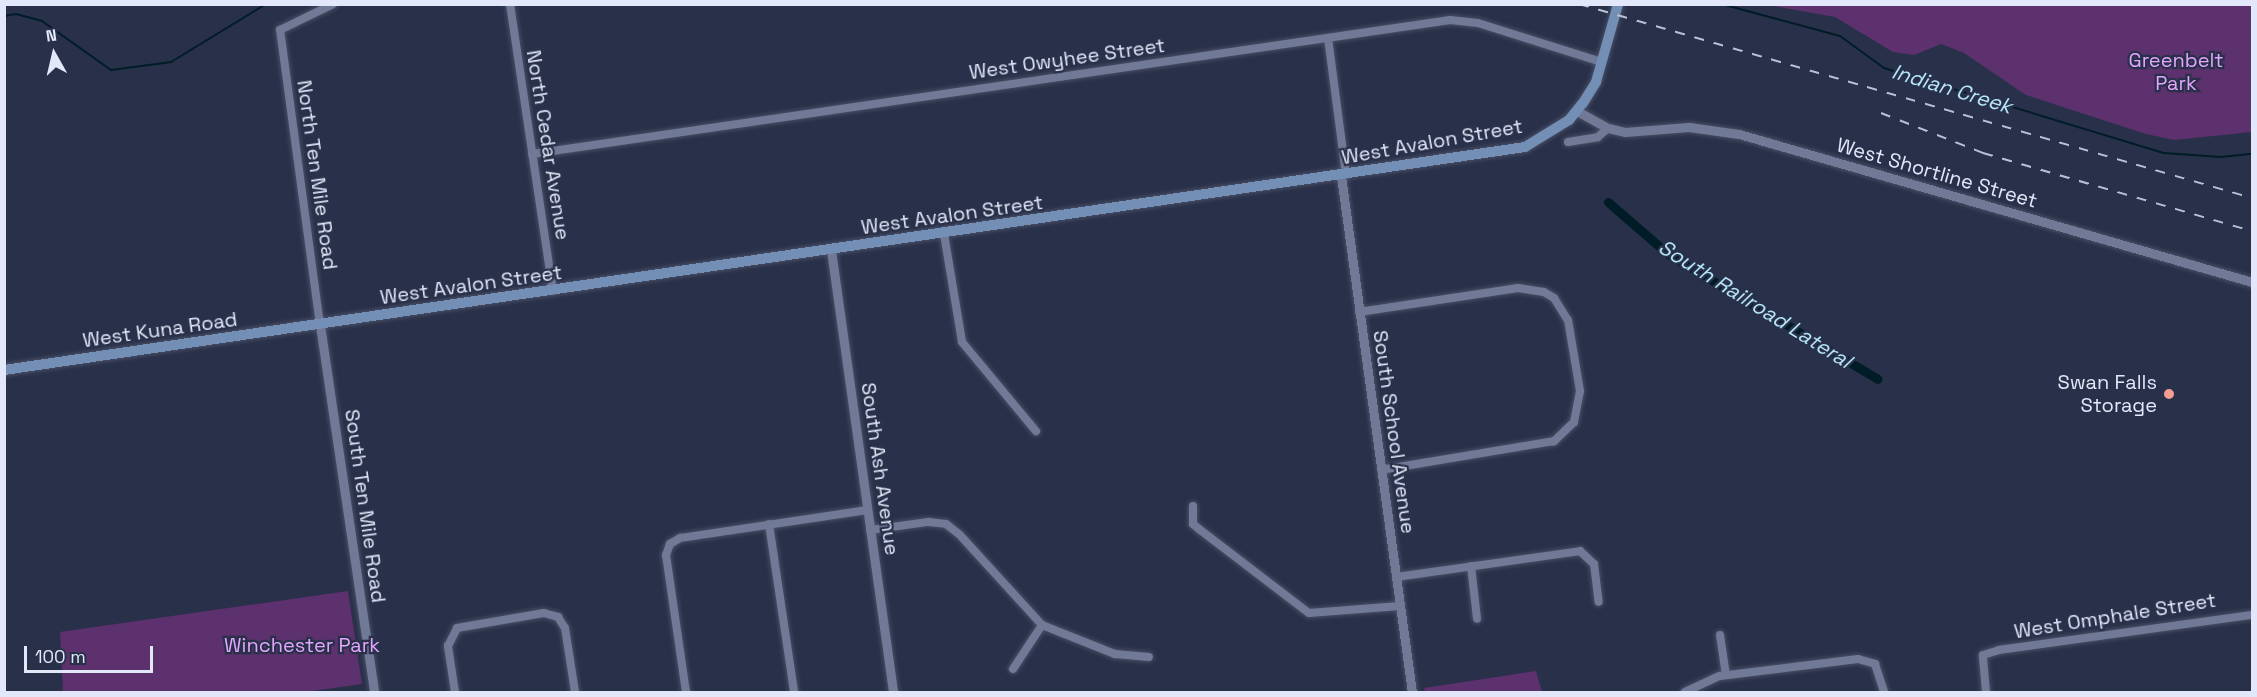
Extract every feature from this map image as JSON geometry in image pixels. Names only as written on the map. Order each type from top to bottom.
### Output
[{"type":"main road","name":"West Avalon Street","points":[[320,325],[1343,176],[1525,147],[1549,135],[1577,111],[1596,82],[1618,4]]},
{"type":"main road","name":"West Kuna Road","points":[[4,370],[320,325]]},
{"type":"street","name":"North Ten Mile Road","points":[[320,325],[280,30],[333,4]]},
{"type":"street","name":"North Cedar Avenue","points":[[510,4],[553,291]]},
{"type":"street","name":"West Owyhee Street","points":[[532,154],[1450,20],[1478,23],[1602,62]]},
{"type":"street","points":[[1328,38],[1343,176]]},
{"type":"street","name":"West Shortline Street","points":[[1577,111],[1608,128],[1625,132],[1689,127],[1738,134],[2253,282]]},
{"type":"street","name":"West Shortline Street","points":[[1568,142],[1598,137],[1608,128]]},
{"type":"street","name":"South School Avenue","points":[[1343,176],[1359,312],[1412,693]]},
{"type":"street","points":[[944,234],[962,342],[1036,430]]},
{"type":"street","name":"South Ash Avenue","points":[[831,250],[893,693]]},
{"type":"street","points":[[1359,312],[1518,288],[1534,288],[1554,298],[1572,332],[1580,397],[1574,422],[1567,432],[1541,446],[1381,470]]},
{"type":"street","name":"South Ten Mile Road","points":[[320,325],[374,693]]},
{"type":"street","points":[[1193,506],[1193,524],[1198,529],[1309,613],[1400,606]]},
{"type":"street","points":[[686,693],[666,555],[670,544],[680,538],[867,510]]},
{"type":"street","points":[[870,530],[928,522],[946,524],[959,534],[1042,625],[1115,654],[1149,657]]},
{"type":"street","points":[[769,524],[794,693]]},
{"type":"street","points":[[1396,577],[1580,551],[1594,564],[1599,602]]},
{"type":"street","points":[[1471,566],[1477,619]]},
{"type":"street","points":[[455,693],[448,646],[452,633],[463,625],[544,614],[558,617],[565,628],[574,693]]},
{"type":"street","name":"West Omphale Street","points":[[1986,693],[1983,655],[2010,648],[2253,615]]},
{"type":"street","points":[[1013,669],[1042,625]]},
{"type":"street","points":[[1720,635],[1726,675]]},
{"type":"street","points":[[1684,693],[1726,675],[1858,659],[1875,664],[1884,693]]},
{"type":"green space","name":"Greenbelt Park","points":[[1769,5],[2252,5],[2252,132],[2174,140],[2146,134],[2026,95],[1964,53],[1941,44],[1914,55],[1893,52],[1835,17]]},
{"type":"green space","name":"Winchester Park","points":[[348,591],[362,684],[305,692],[63,692],[60,632]]},
{"type":"green space","points":[[1536,671],[1542,692],[1425,692],[1424,688]]},
{"type":"waterway","name":"Indian Creek","points":[[4,16],[16,14],[42,21],[111,70],[171,62],[266,4]]},
{"type":"waterway","name":"Indian Creek","points":[[1659,4],[1725,5],[1840,36],[1884,68],[2164,153],[2221,157],[2252,154]]},
{"type":"waterway","name":"South Railroad Lateral","points":[[1608,202],[1668,254],[1878,379]]},
{"type":"railway","points":[[1579,4],[2252,198]]},
{"type":"railway","points":[[1881,113],[1983,153],[2252,231]]},
{"type":"place","name":"Swan Falls Storage","points":[[2169,394]]}]
